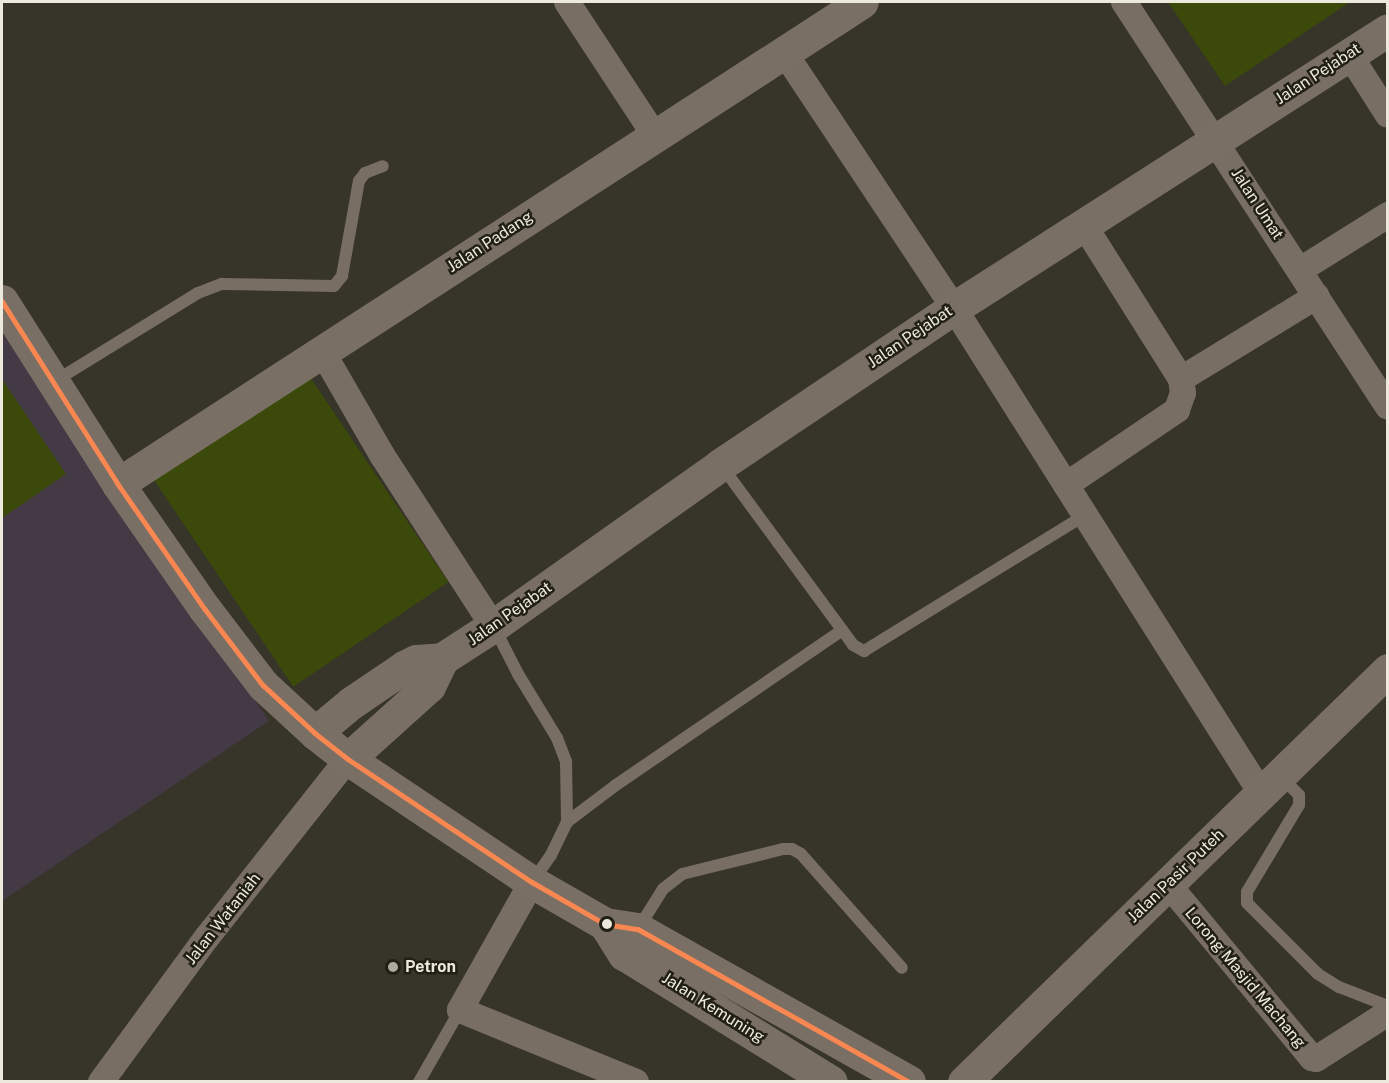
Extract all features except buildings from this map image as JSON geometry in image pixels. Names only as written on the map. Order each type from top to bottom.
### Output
[{"type":"street","points":[[567,2],[655,135]]},
{"type":"street","name":"Jalan Padang","points":[[118,484],[862,2]]},
{"type":"street","name":"Jalan Umat","points":[[1124,2],[1317,296],[1379,375],[1388,407]]},
{"type":"street","name":"Jalan Pejabat","points":[[348,759],[429,686],[442,660],[720,465],[954,308],[1388,30]]},
{"type":"street","points":[[784,52],[954,308],[1085,515],[1270,784]]},
{"type":"street","points":[[1349,54],[1388,115]]},
{"type":"street","points":[[1300,270],[1388,215]]},
{"type":"street","points":[[1066,485],[1177,411],[1183,393],[1181,379],[1084,225]]},
{"type":"street","points":[[1181,379],[1317,296]]},
{"type":"street","name":"Jalan Kemuning","points":[[2,300],[118,484],[263,685],[315,733],[348,759],[532,882],[605,924],[831,1082]]},
{"type":"street","points":[[322,351],[382,455],[493,626]]},
{"type":"street","name":"Jalan Pejabat","points":[[315,733],[351,703],[404,667],[416,661],[442,660]]},
{"type":"street","name":"Jalan Pasir Puteh","points":[[964,1082],[1388,670]]},
{"type":"street","name":"Jalan Wataniah","points":[[101,1082],[208,936],[348,759]]},
{"type":"street","points":[[532,882],[460,1010],[636,1082]]},
{"type":"street","name":"Lorong Masjid Machang","points":[[1168,884],[1312,1058],[1316,1059],[1388,1012]]},
{"type":"street","name":"Jalan Kemuning","points":[[631,942],[909,1082]]},
{"type":"lane","points":[[54,382],[198,293],[222,284],[233,282],[327,288],[334,286],[342,276],[359,181],[365,173],[383,166]]},
{"type":"lane","points":[[720,465],[856,648],[868,650],[1085,515]]},
{"type":"lane","points":[[493,626],[518,674],[557,738],[566,762],[567,822],[551,855],[532,882]]},
{"type":"lane","points":[[567,822],[842,630]]},
{"type":"lane","points":[[1270,784],[1299,795],[1299,805],[1247,892],[1247,903],[1318,974],[1339,987],[1388,1005]]},
{"type":"lane","points":[[631,942],[663,889],[682,874],[783,849],[792,849],[801,854],[902,968]]},
{"type":"lane","points":[[419,1082],[460,1010]]},
{"type":"shaded area","points":[[2,320],[269,721],[2,901]]},
{"type":"green space","points":[[1168,2],[1350,2],[1225,86]]},
{"type":"green space","points":[[308,374],[448,582],[293,687],[153,479]]},
{"type":"green space","points":[[2,379],[66,474],[2,518]]},
{"type":"transit line","points":[[2,301],[118,484],[205,609],[263,685],[315,733],[348,759],[532,882],[605,924],[638,929],[909,1082]]},
{"type":"place","name":"Petron","points":[[393,967]]}]
